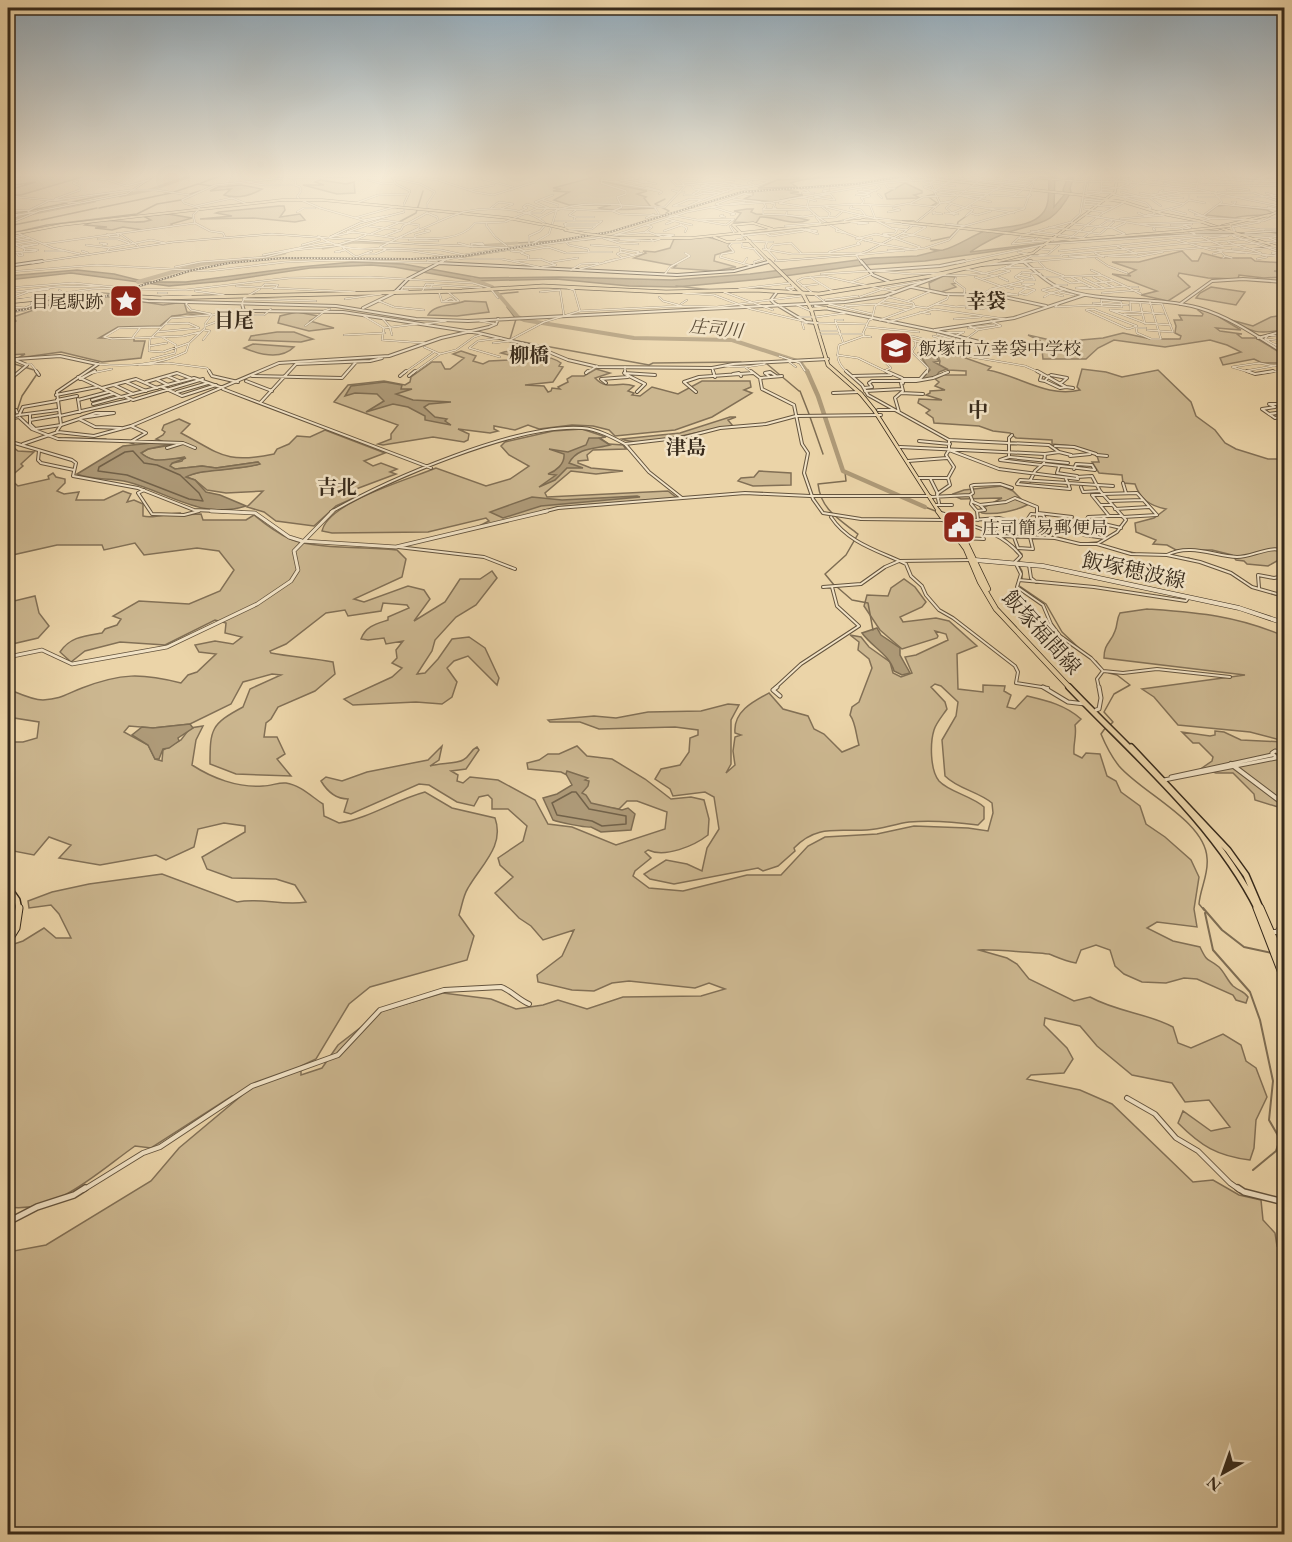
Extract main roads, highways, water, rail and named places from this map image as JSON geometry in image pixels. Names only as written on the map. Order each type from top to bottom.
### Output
[{"type":"main road","points":[[8,266],[81,252],[138,246]]},
{"type":"main road","points":[[395,292],[408,279],[450,258],[515,248],[470,246]]},
{"type":"main road","name":"飯塚福間線","points":[[755,246],[793,281],[811,307],[826,359],[836,373],[859,392],[879,414],[933,496],[943,517],[964,538],[980,582],[996,609],[1085,704],[1228,849],[1246,875],[1282,960],[1284,978]]},
{"type":"main road","points":[[775,262],[856,255],[877,246]]},
{"type":"main road","points":[[8,301],[88,294],[134,299],[561,287],[666,292],[777,292],[813,295],[939,275],[975,265],[1028,255],[1045,246]]},
{"type":"main road","points":[[856,255],[871,272],[890,282]]},
{"type":"main road","points":[[438,263],[681,274],[727,272],[768,262]]},
{"type":"main road","points":[[811,307],[827,309]]},
{"type":"main road","name":"飯塚福間線","points":[[814,320],[820,332],[826,359],[839,374],[870,397],[908,461],[933,496],[943,517],[973,560],[990,593],[1010,620],[1161,780]]},
{"type":"main road","name":"飯塚穂波線","points":[[973,560],[1029,563],[1189,597],[1284,622]]},
{"type":"main road","points":[[8,887],[16,897],[20,912],[15,930],[8,941]]},
{"type":"water","points":[[980,246],[970,252],[1031,246],[925,261],[863,265],[763,279],[676,287],[629,286],[556,279],[474,281],[371,265],[310,268],[225,281],[169,286],[71,273],[8,280],[8,276],[77,270],[114,274],[146,282],[186,282],[353,262],[403,264],[480,278],[559,277],[672,280],[750,274],[873,258],[917,256],[937,251],[930,249]]},
{"type":"water","points":[[932,352],[939,361],[934,362],[947,369],[939,372],[935,378],[922,379],[930,370],[918,353]]},
{"type":"water","points":[[385,382],[402,385],[401,389],[412,389],[396,394],[413,400],[451,402],[429,404],[424,407],[435,417],[447,419],[445,421],[451,425],[425,420],[425,416],[408,407],[393,404],[366,412],[384,401],[377,394],[355,393],[345,396],[351,386]]},
{"type":"water","points":[[589,438],[599,438],[610,445],[582,451],[569,463],[583,468],[567,468],[555,480],[539,487],[556,475],[548,474],[559,467],[564,458],[564,454],[549,449],[568,452],[586,445]]},
{"type":"water","points":[[152,443],[172,444],[148,449],[141,453],[157,460],[186,458],[172,463],[170,466],[175,469],[202,466],[216,468],[258,462],[260,464],[202,472],[186,477],[195,480],[206,492],[246,506],[214,510],[186,503],[128,482],[89,478],[77,474],[123,446]]},
{"type":"water","points":[[532,497],[562,500],[640,497],[541,506],[503,518],[490,512]]},
{"type":"water","points":[[877,628],[881,635],[900,648],[900,655],[910,673],[902,675],[894,671],[889,660],[862,633]]},
{"type":"water","points":[[190,724],[193,728],[178,738],[179,741],[169,748],[163,749],[159,759],[155,759],[148,745],[132,735],[142,727]]},
{"type":"water","points":[[567,771],[588,778],[585,780],[589,781],[588,786],[582,793],[591,803],[622,810],[628,808],[635,814],[631,830],[601,832],[591,827],[553,820],[543,798],[557,794],[572,785],[566,774]]},
{"type":"waterway","points":[[323,248],[333,246]]},
{"type":"waterway","points":[[261,258],[285,253]]},
{"type":"waterway","points":[[1030,255],[1040,255]]},
{"type":"waterway","points":[[214,263],[247,259]]},
{"type":"waterway","points":[[138,282],[201,264],[228,261]]},
{"type":"waterway","name":"庄司川","points":[[472,279],[492,287],[518,317],[524,320],[634,338],[732,340],[800,362],[808,373]]},
{"type":"waterway","points":[[676,286],[712,290]]},
{"type":"waterway","points":[[499,294],[518,292]]},
{"type":"waterway","points":[[508,305],[507,307],[516,319],[510,339]]},
{"type":"waterway","points":[[512,340],[649,365],[653,363],[741,362]]},
{"type":"waterway","points":[[8,362],[34,370]]},
{"type":"waterway","points":[[767,364],[799,391]]},
{"type":"waterway","name":"庄司川","points":[[808,373],[843,471],[925,507]]},
{"type":"waterway","points":[[17,411],[22,396],[37,374]]},
{"type":"waterway","points":[[800,391],[809,414]]},
{"type":"waterway","points":[[810,417],[823,454]]},
{"type":"waterway","points":[[65,438],[106,439]]},
{"type":"waterway","points":[[128,442],[134,444]]},
{"type":"waterway","points":[[834,585],[825,574],[846,555],[858,534],[827,507],[818,484],[846,481],[845,472]]},
{"type":"waterway","points":[[925,507],[938,512]]},
{"type":"waterway","points":[[987,530],[1009,535]]},
{"type":"waterway","points":[[1038,536],[1053,536],[1068,540]]},
{"type":"waterway","points":[[1004,538],[1022,554],[1018,564],[1022,571],[1022,579]]},
{"type":"waterway","points":[[1085,543],[1097,542],[1106,546]]},
{"type":"waterway","points":[[1125,551],[1135,553]]},
{"type":"waterway","points":[[1188,558],[1229,571]]},
{"type":"waterway","points":[[1018,585],[1046,604],[1062,632],[1080,649]]},
{"type":"waterway","points":[[837,587],[852,600],[868,603],[873,630]]},
{"type":"waterway","points":[[1267,592],[1279,596]]},
{"type":"waterway","points":[[1284,608],[1278,614],[1284,619]]},
{"type":"waterway","points":[[1096,661],[1104,671]]},
{"type":"waterway","points":[[1109,673],[1117,675],[1130,685],[1114,694],[1104,712],[1113,722],[1110,725]]},
{"type":"waterway","points":[[1106,727],[1101,734],[1119,766],[1184,820],[1196,832],[1204,845],[1207,858],[1206,876],[1199,904],[1204,910]]},
{"type":"waterway","points":[[1203,908],[1222,930],[1244,947],[1272,953]]},
{"type":"waterway","points":[[1205,913],[1213,950],[1250,992],[1260,1020],[1273,1081],[1269,1120],[1280,1139],[1276,1151],[1253,1170]]},
{"type":"railway","points":[[8,312],[103,297],[193,270],[229,263],[283,258],[412,259],[464,256],[525,246]]},
{"type":"place","name":"目尾駅跡","points":[[126,301]]},
{"type":"place","name":"飯塚市立幸袋中学校","points":[[896,348]]},
{"type":"place","name":"庄司簡易郵便局","points":[[959,527]]},
{"type":"district","name":"幸袋","points":[[986,301]]},
{"type":"district","name":"目尾","points":[[234,320]]},
{"type":"district","name":"柳橋","points":[[529,355]]},
{"type":"district","name":"中","points":[[978,410]]},
{"type":"district","name":"津島","points":[[686,447]]},
{"type":"district","name":"吉北","points":[[337,487]]}]
